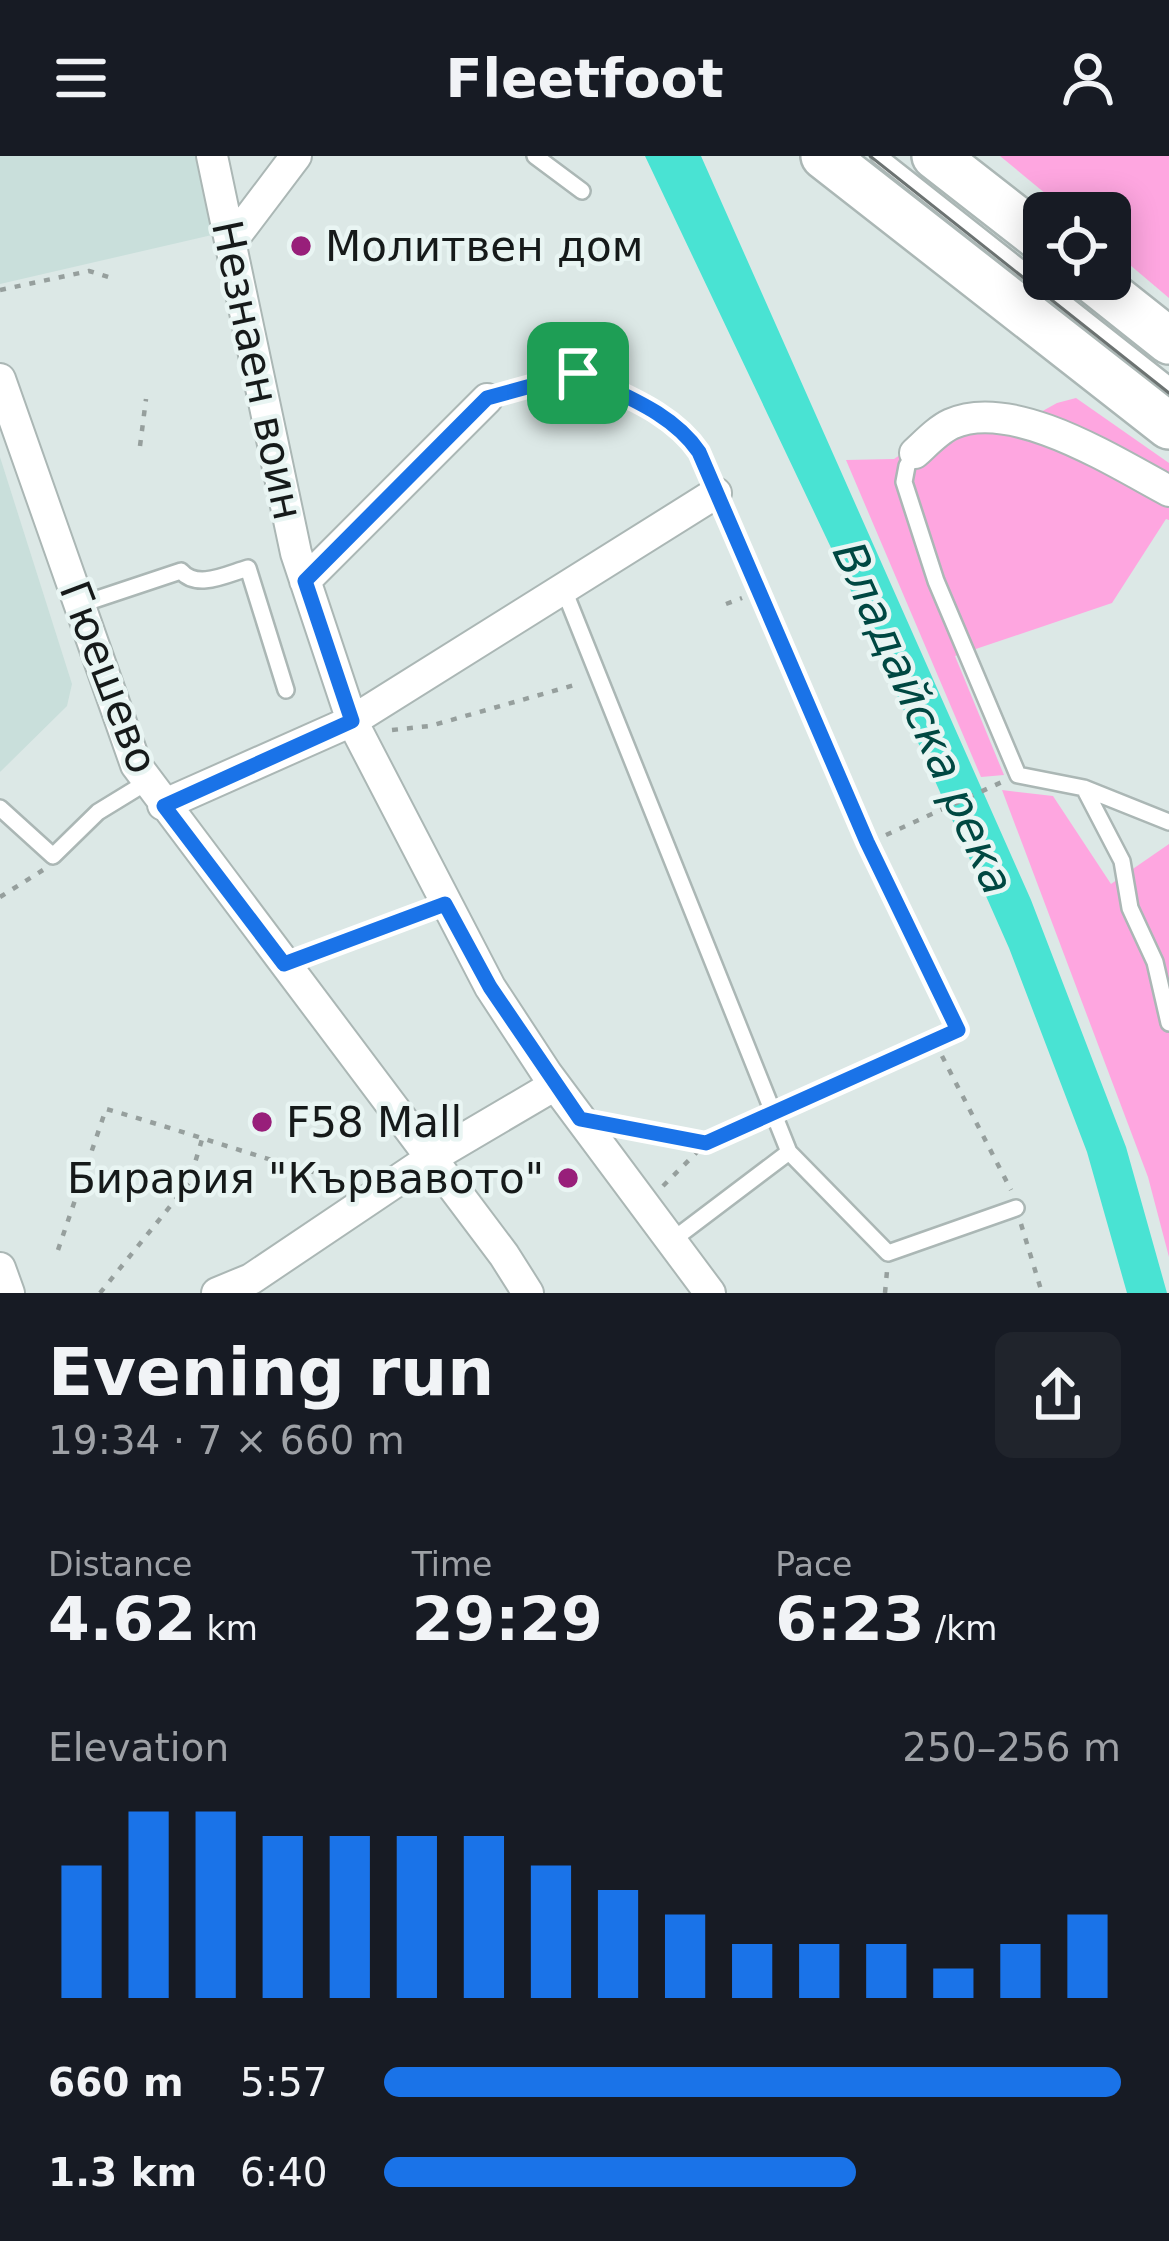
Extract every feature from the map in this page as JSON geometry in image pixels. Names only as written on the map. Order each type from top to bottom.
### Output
[{"type":"main road","points":[[824,156],[1169,426]]},
{"type":"main road","points":[[935,156],[1023,225]]},
{"type":"main road","points":[[1117,300],[1169,341]]},
{"type":"street","name":"Незнаен воин","points":[[212,156],[305,581],[352,721],[490,987],[555,1085],[710,1293]]},
{"type":"street","points":[[231,242],[296,156]]},
{"type":"street","name":"Гюешево","points":[[0,379],[127,745],[155,794],[528,1293]]},
{"type":"street","points":[[305,581],[487,398]]},
{"type":"street","points":[[915,453],[950,424],[968,419],[1012,421],[1038,427],[1169,491]]},
{"type":"street","points":[[155,794],[352,721],[716,493]]},
{"type":"street","points":[[217,1293],[251,1279],[430,1158],[555,1085]]},
{"type":"street","points":[[0,1268],[9,1293]]},
{"type":"lane","points":[[535,156],[582,191]]},
{"type":"lane","points":[[879,156],[1169,385]]},
{"type":"lane","points":[[578,373],[684,430],[699,452],[867,842],[958,1030],[775,1112]]},
{"type":"lane","points":[[915,453],[904,482],[929,561],[1018,775],[1084,788],[1169,822]]},
{"type":"lane","points":[[80,604],[181,571],[195,581],[248,568],[286,690]]},
{"type":"lane","points":[[564,590],[789,1152],[889,1253],[1016,1208]]},
{"type":"lane","points":[[1084,788],[1122,861],[1130,908],[1155,962],[1169,1023]]},
{"type":"lane","points":[[0,808],[53,856],[98,812],[155,794]]},
{"type":"lane","points":[[284,964],[445,904]]},
{"type":"lane","points":[[670,1242],[789,1152]]},
{"type":"path","points":[[0,290],[89,271],[115,279]]},
{"type":"path","points":[[487,398],[578,373]]},
{"type":"path","points":[[140,446],[146,399]]},
{"type":"path","points":[[352,721],[380,731],[430,726],[599,678]]},
{"type":"path","points":[[867,842],[1018,775]]},
{"type":"path","points":[[0,897],[49,867],[53,856]]},
{"type":"path","points":[[934,1041],[1010,1185],[1042,1293]]},
{"type":"path","points":[[58,1250],[106,1109],[203,1136],[268,1162],[385,1190]]},
{"type":"path","points":[[644,1206],[706,1143],[775,1112]]},
{"type":"path","points":[[580,1119],[706,1143]]},
{"type":"path","points":[[100,1293],[190,1183],[203,1136]]},
{"type":"shaded area","points":[[0,156],[195,156],[212,235],[0,284]]},
{"type":"shaded area","points":[[1000,156],[1169,156],[1169,298],[1131,266],[1131,192],[1044,192]]},
{"type":"shaded area","points":[[1076,398],[1169,463],[1169,520],[1112,603],[955,656],[1004,775],[981,777],[846,460],[894,459],[966,410],[1030,418]]},
{"type":"shaded area","points":[[0,457],[72,684],[67,706],[0,772]]},
{"type":"shaded area","points":[[1002,790],[1053,796],[1111,884],[1169,844],[1169,1257],[1148,1177]]},
{"type":"water","name":"Владайска река","points":[[645,156],[701,156],[1031,900],[1126,1147],[1167,1293],[1127,1293],[1087,1152],[1009,948],[843,573]]},
{"type":"tram line","points":[[870,156],[1169,393]]},
{"type":"place","name":"Молитвен дом","points":[[301,246]]},
{"type":"place","name":"F58 Mall","points":[[262,1122]]},
{"type":"place","name":"Бирария \"Кървавото\"","points":[[568,1178]]},
{"type":"route","points":[[578,373],[668,418],[684,430],[699,452],[867,842],[958,1030],[706,1143],[580,1119],[490,987],[445,904],[284,964],[164,806],[352,721],[305,581],[487,398],[578,373]]}]
